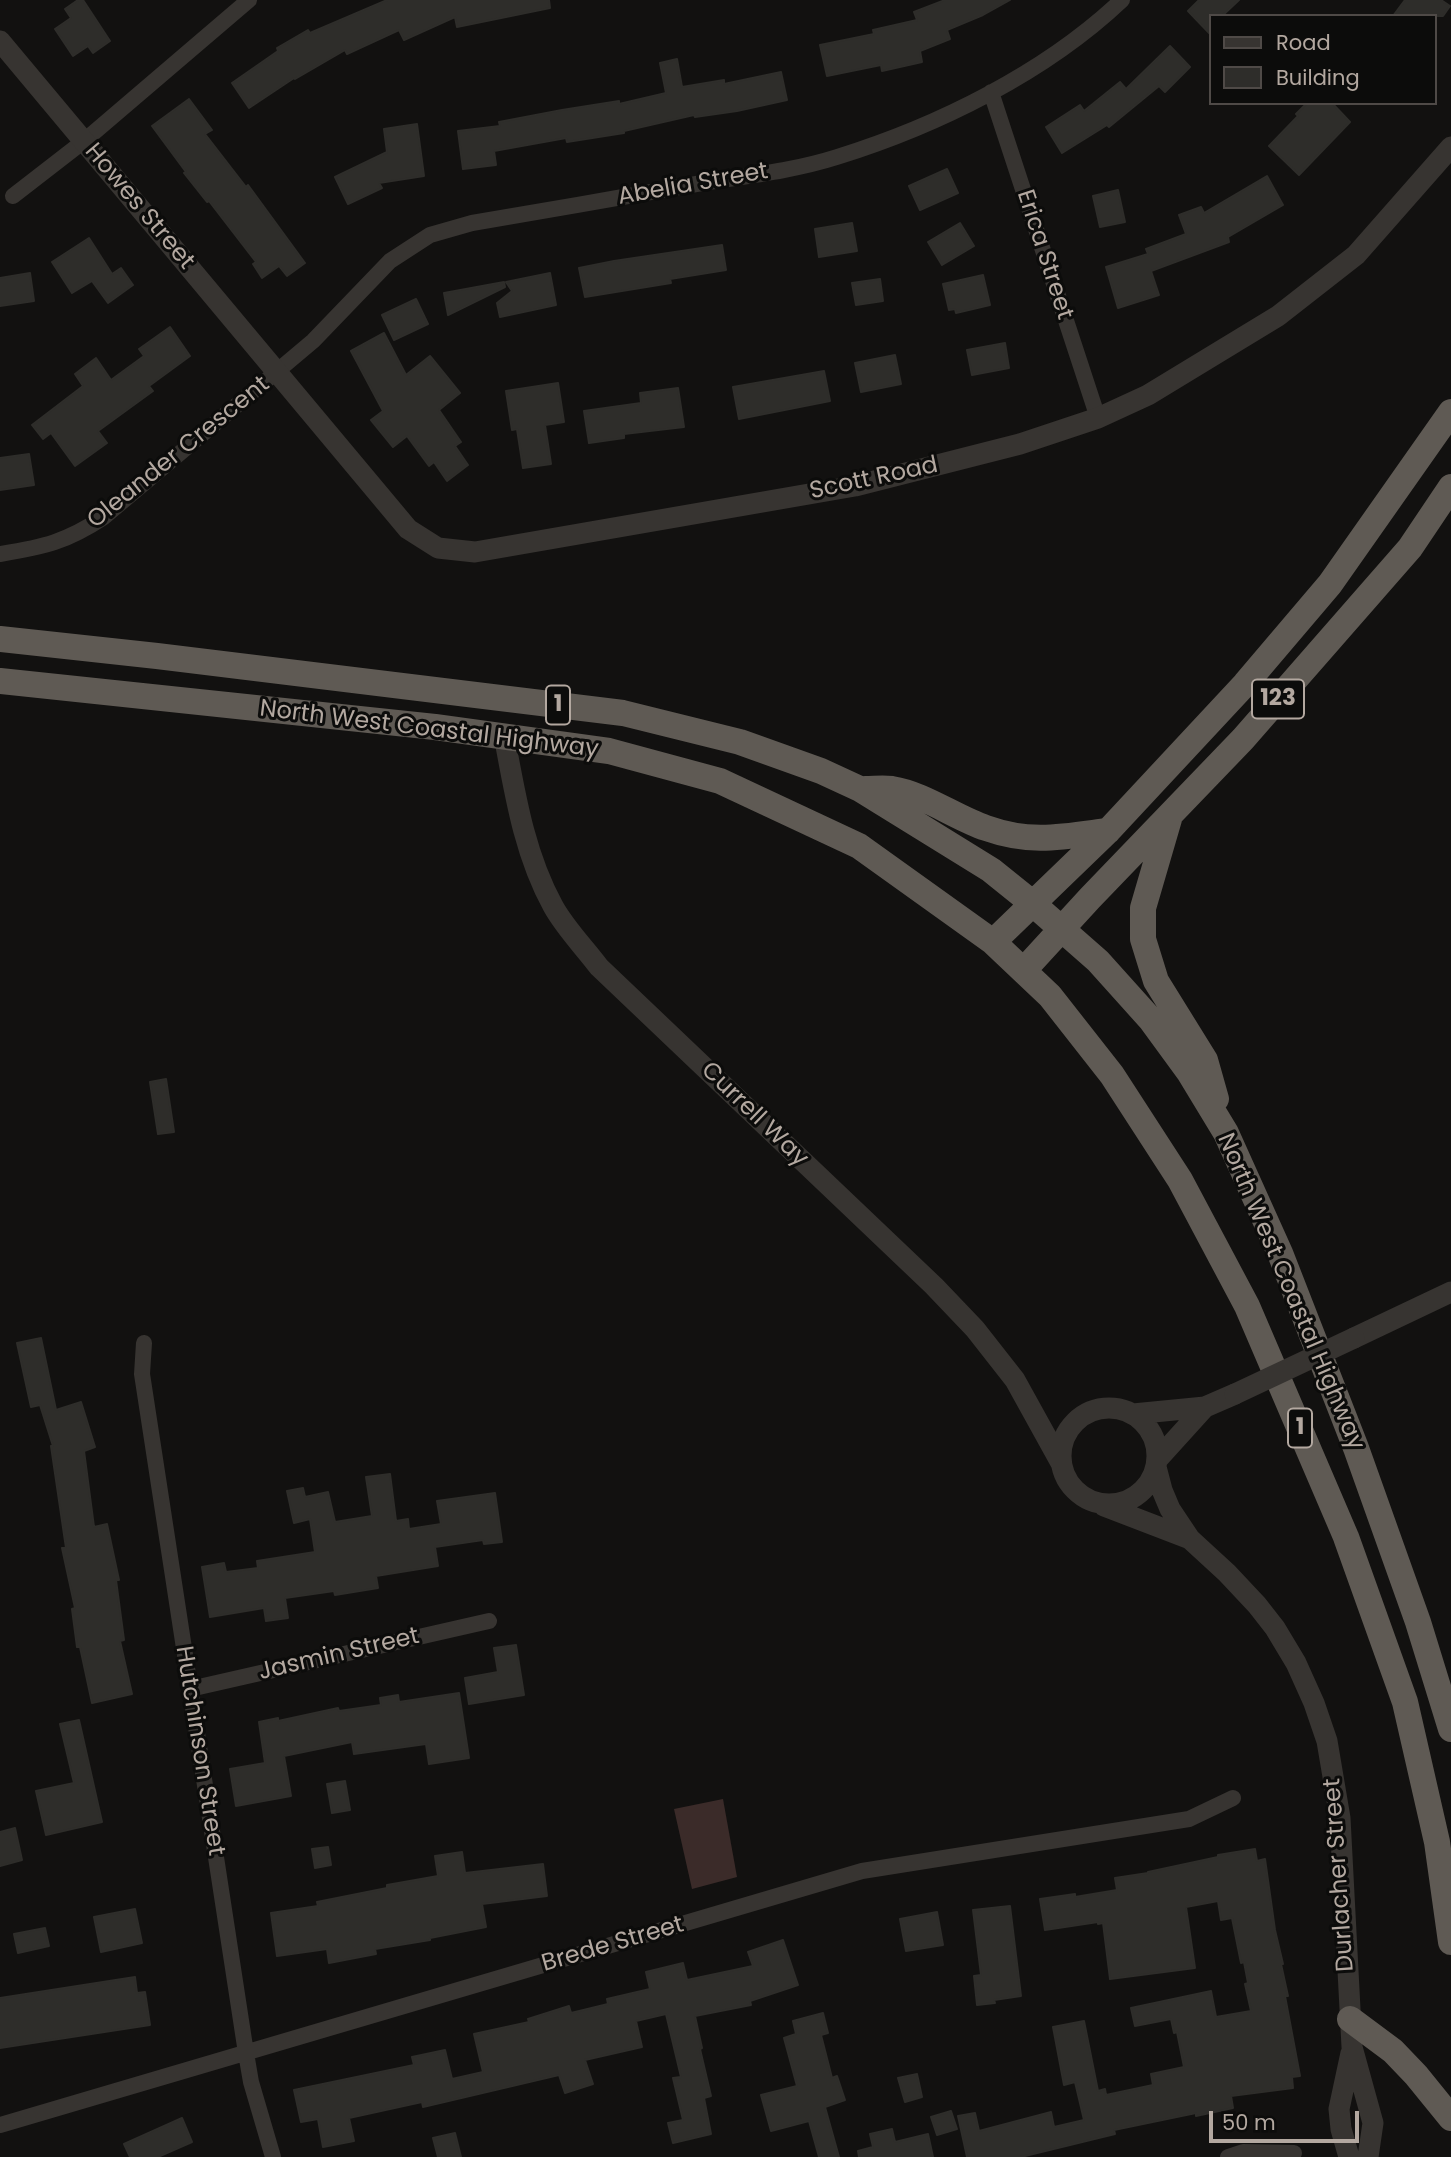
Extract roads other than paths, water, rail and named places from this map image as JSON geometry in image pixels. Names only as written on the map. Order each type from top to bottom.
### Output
[{"type":"highway","name":"123","points":[[993,942],[1108,831],[1245,684],[1330,584],[1451,412]]},
{"type":"highway","name":"123","points":[[1024,970],[1243,739],[1410,548],[1451,487]]},
{"type":"highway","name":"North West Coastal Highway","points":[[0,639],[623,713],[740,742],[821,771],[860,789],[991,870],[1098,961],[1151,1020],[1189,1072],[1226,1133],[1280,1253],[1356,1448],[1418,1622],[1451,1728]]},
{"type":"highway","name":"North West Coastal Highway","points":[[0,681],[504,735],[609,751],[720,781],[859,846],[993,942],[1050,996],[1112,1075],[1180,1180],[1247,1306],[1346,1537],[1405,1702],[1437,1842],[1451,1942]]},
{"type":"highway","points":[[860,789],[893,789],[985,828],[1027,839],[1108,831]]},
{"type":"highway","points":[[1171,814],[1143,908],[1143,939],[1156,981],[1205,1060],[1226,1133]]},
{"type":"highway","points":[[1350,2019],[1393,2051],[1451,2118]]},
{"type":"street","points":[[13,196],[84,141],[249,0]]},
{"type":"street","name":"Abelia Street","points":[[276,373],[313,341],[390,261],[430,235],[472,223],[835,158],[912,130],[991,92],[1050,57],[1122,0]]},
{"type":"street","name":"Howes Street","points":[[0,41],[276,373]]},
{"type":"street","name":"Erica Street","points":[[991,92],[1098,418]]},
{"type":"street","name":"Scott Road","points":[[276,373],[408,529],[438,548],[475,552],[855,486],[1020,444],[1098,418],[1148,395],[1278,316],[1356,255],[1451,147]]},
{"type":"street","name":"Oleander Crescent","points":[[0,554],[43,547],[78,534],[104,517],[276,373]]},
{"type":"street","name":"Currell Way","points":[[504,735],[532,859],[554,908],[599,967],[934,1286],[975,1329],[1015,1380],[1062,1465]]},
{"type":"street","points":[[1133,1414],[1205,1407],[1451,1292]]},
{"type":"street","name":"Hutchinson Street","points":[[144,1343],[142,1374],[246,2053],[251,2082],[273,2157]]},
{"type":"street","points":[[1157,1463],[1157,1450],[1152,1433],[1133,1414],[1120,1409],[1106,1408],[1081,1417],[1065,1438],[1061,1452],[1067,1478],[1074,1489],[1085,1498],[1098,1503],[1125,1502],[1137,1496],[1149,1484],[1157,1463],[1205,1407]]},
{"type":"street","name":"Durlacher Street","points":[[1157,1463],[1162,1490],[1170,1509],[1190,1539],[1227,1573],[1275,1628],[1296,1663],[1327,1741],[1340,1818],[1352,2047],[1373,2123],[1368,2157]]},
{"type":"street","name":"Durlacher Street","points":[[1098,1503],[1190,1539]]},
{"type":"street","name":"Jasmin Street","points":[[190,1689],[489,1621]]},
{"type":"street","name":"Brede Street","points":[[0,2125],[862,1871],[1189,1819],[1233,1798]]},
{"type":"street","name":"Durlacher Street","points":[[1349,2157],[1340,2129],[1339,2109],[1352,2047]]},
{"type":"street","points":[[1227,2157],[1243,2152],[1294,2153]]}]
